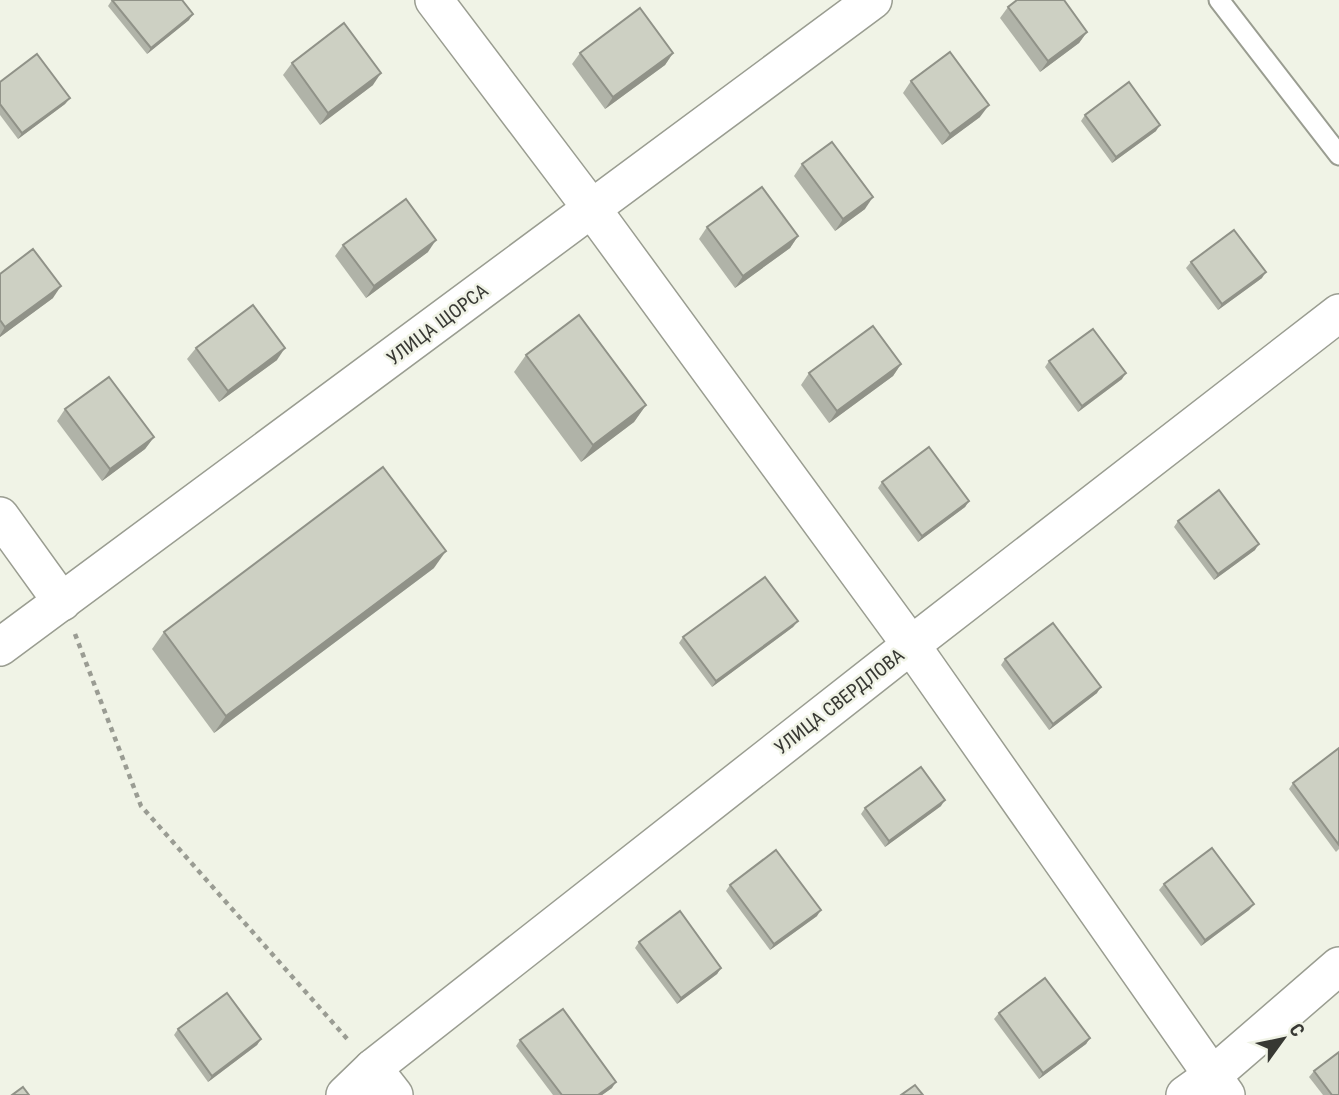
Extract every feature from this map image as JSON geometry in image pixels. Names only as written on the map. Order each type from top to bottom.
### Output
[{"type":"street","points":[[434,0],[592,209],[911,645],[1208,1088],[1339,966]]},
{"type":"street","name":"УЛИЦА ЩОРСА","points":[[0,647],[873,0]]},
{"type":"street","name":"УЛИЦА СВЕРДЛОВА","points":[[345,1095],[383,1082],[911,645],[1339,313]]},
{"type":"street","points":[[0,516],[62,602]]},
{"type":"lane","points":[[1219,0],[1339,155]]},
{"type":"path","points":[[62,602],[141,806],[383,1082]]},
{"type":"building","points":[[112,0],[182,0],[193,14],[151,48]]},
{"type":"building","points":[[1017,0],[1064,0],[1087,32],[1048,61],[1008,7]]},
{"type":"building","points":[[640,8],[673,53],[613,97],[580,53]]},
{"type":"building","points":[[344,23],[381,73],[328,113],[292,63]]},
{"type":"building","points":[[950,52],[989,105],[950,134],[911,81]]},
{"type":"building","points":[[37,54],[70,98],[22,133],[0,104],[0,82]]},
{"type":"building","points":[[1129,82],[1160,125],[1116,157],[1085,115]]},
{"type":"building","points":[[832,142],[873,197],[843,219],[802,164]]},
{"type":"building","points":[[762,187],[798,236],[743,276],[707,227]]},
{"type":"building","points":[[406,199],[436,240],[374,286],[343,245]]},
{"type":"building","points":[[1234,230],[1266,272],[1222,304],[1191,262]]},
{"type":"building","points":[[33,249],[61,286],[5,327],[0,320],[0,274]]},
{"type":"building","points":[[253,305],[285,348],[228,391],[196,348]]},
{"type":"building","points":[[579,315],[646,405],[593,445],[526,355]]},
{"type":"building","points":[[873,326],[901,364],[837,411],[809,373]]},
{"type":"building","points":[[1093,329],[1126,373],[1082,406],[1049,361]]},
{"type":"building","points":[[109,377],[154,437],[110,469],[65,409]]},
{"type":"building","points":[[929,447],[969,501],[922,536],[882,482]]},
{"type":"building","points":[[383,467],[446,551],[226,716],[164,632]]},
{"type":"building","points":[[1219,490],[1259,544],[1218,574],[1178,521]]},
{"type":"building","points":[[765,577],[798,621],[716,681],[683,637]]},
{"type":"building","points":[[1053,623],[1101,687],[1053,724],[1005,659]]},
{"type":"building","points":[[1339,748],[1339,845],[1293,783]]},
{"type":"building","points":[[921,767],[945,800],[889,841],[865,808]]},
{"type":"building","points":[[1212,848],[1254,904],[1205,940],[1164,884]]},
{"type":"building","points":[[776,850],[821,910],[774,944],[730,885]]},
{"type":"building","points":[[680,911],[721,968],[681,998],[639,942]]},
{"type":"building","points":[[1045,978],[1090,1038],[1043,1073],[999,1013]]},
{"type":"building","points":[[227,993],[261,1039],[212,1076],[178,1029]]},
{"type":"building","points":[[563,1009],[616,1082],[598,1095],[562,1095],[520,1040]]},
{"type":"building","points":[[1339,1052],[1339,1095],[1332,1095],[1314,1071]]},
{"type":"building","points":[[915,1085],[923,1095],[901,1095]]},
{"type":"building","points":[[23,1087],[29,1095],[12,1095]]}]
